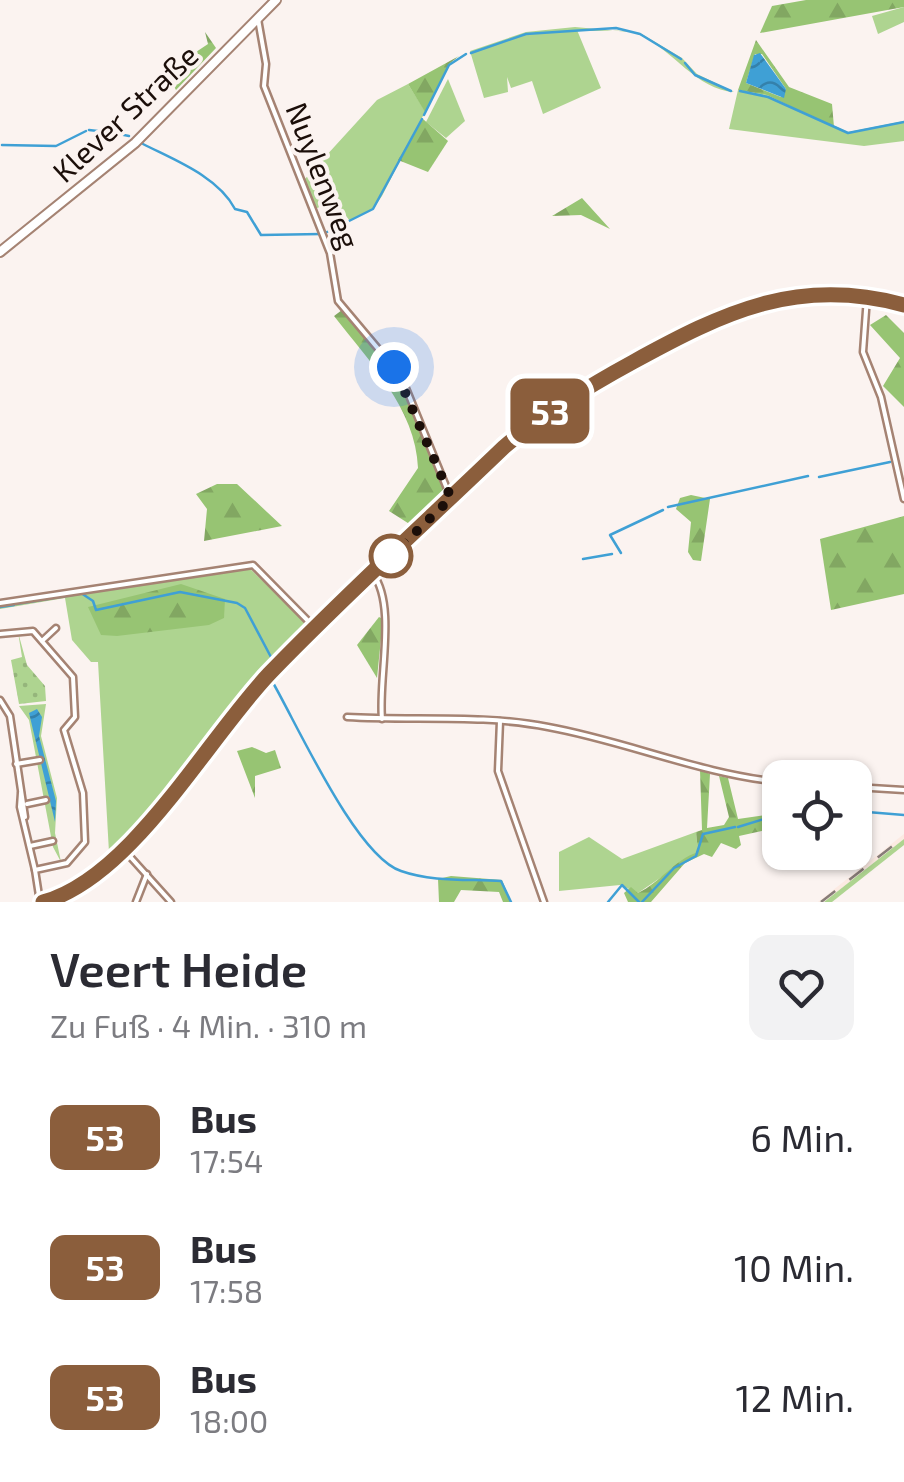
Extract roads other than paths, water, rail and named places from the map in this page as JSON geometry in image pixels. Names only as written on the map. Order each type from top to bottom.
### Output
[{"type":"main road","name":"Klever Straße","points":[[0,252],[135,144],[276,0]]},
{"type":"street","name":"Nuylenweg","points":[[258,18],[266,64],[264,86],[330,252],[338,301],[400,376],[451,498]]},
{"type":"street","points":[[21,793],[41,902],[92,882],[125,851],[223,725],[316,628],[513,439],[568,399],[718,317],[797,296],[867,297],[904,305]]},
{"type":"street","points":[[867,297],[863,352],[881,398],[904,499]]},
{"type":"street","points":[[0,603],[247,564],[266,574],[316,628]]},
{"type":"street","points":[[374,574],[386,607],[382,719]]},
{"type":"street","points":[[42,640],[56,628]]},
{"type":"street","points":[[0,634],[30,629],[73,677],[75,716],[64,730],[83,793],[86,833],[73,859],[35,870]]},
{"type":"street","points":[[0,700],[10,716],[20,807],[25,817]]},
{"type":"street","points":[[347,717],[500,721],[585,734],[720,774],[762,780]]},
{"type":"street","points":[[500,721],[498,771],[544,902]]},
{"type":"street","points":[[16,764],[40,760]]},
{"type":"street","points":[[872,788],[904,790]]},
{"type":"street","points":[[26,804],[46,800]]},
{"type":"street","points":[[30,846],[53,842]]},
{"type":"street","points":[[125,851],[171,902]]},
{"type":"street","points":[[136,902],[148,874]]},
{"type":"water","points":[[760,53],[786,89],[784,98],[746,83],[754,55]]},
{"type":"water","points":[[37,709],[42,717],[39,736],[56,801],[55,822],[29,713]]},
{"type":"waterway","points":[[471,53],[526,34],[616,28],[640,34],[681,59]]},
{"type":"waterway","points":[[424,115],[449,65],[466,54]]},
{"type":"waterway","points":[[685,63],[695,75],[731,91]]},
{"type":"waterway","points":[[740,91],[768,97],[848,133],[904,122]]},
{"type":"waterway","points":[[325,233],[373,209],[422,119]]},
{"type":"waterway","points":[[89,130],[115,133]]},
{"type":"waterway","points":[[2,145],[56,146],[86,131]]},
{"type":"waterway","points":[[119,134],[129,136]]},
{"type":"waterway","points":[[143,144],[218,187],[235,209],[247,212],[261,235],[321,234]]},
{"type":"waterway","points":[[819,477],[890,462]]},
{"type":"waterway","points":[[668,507],[808,476]]},
{"type":"waterway","points":[[621,553],[610,535],[663,510]]},
{"type":"waterway","points":[[583,559],[612,554]]},
{"type":"waterway","points":[[81,593],[93,601],[96,610],[180,592],[237,603],[245,608],[272,659],[264,666]]},
{"type":"waterway","points":[[16,604],[78,594]]},
{"type":"waterway","points":[[0,607],[14,605]]},
{"type":"waterway","points":[[272,681],[347,816],[384,860],[401,871],[425,877],[501,881],[511,902]]},
{"type":"waterway","points":[[872,812],[904,815]]},
{"type":"waterway","points":[[738,827],[762,820]]},
{"type":"waterway","points":[[642,902],[674,868],[696,856],[703,834],[735,827]]},
{"type":"waterway","points":[[608,902],[622,885],[639,902]]},
{"type":"railway","points":[[821,902],[904,837]]}]
